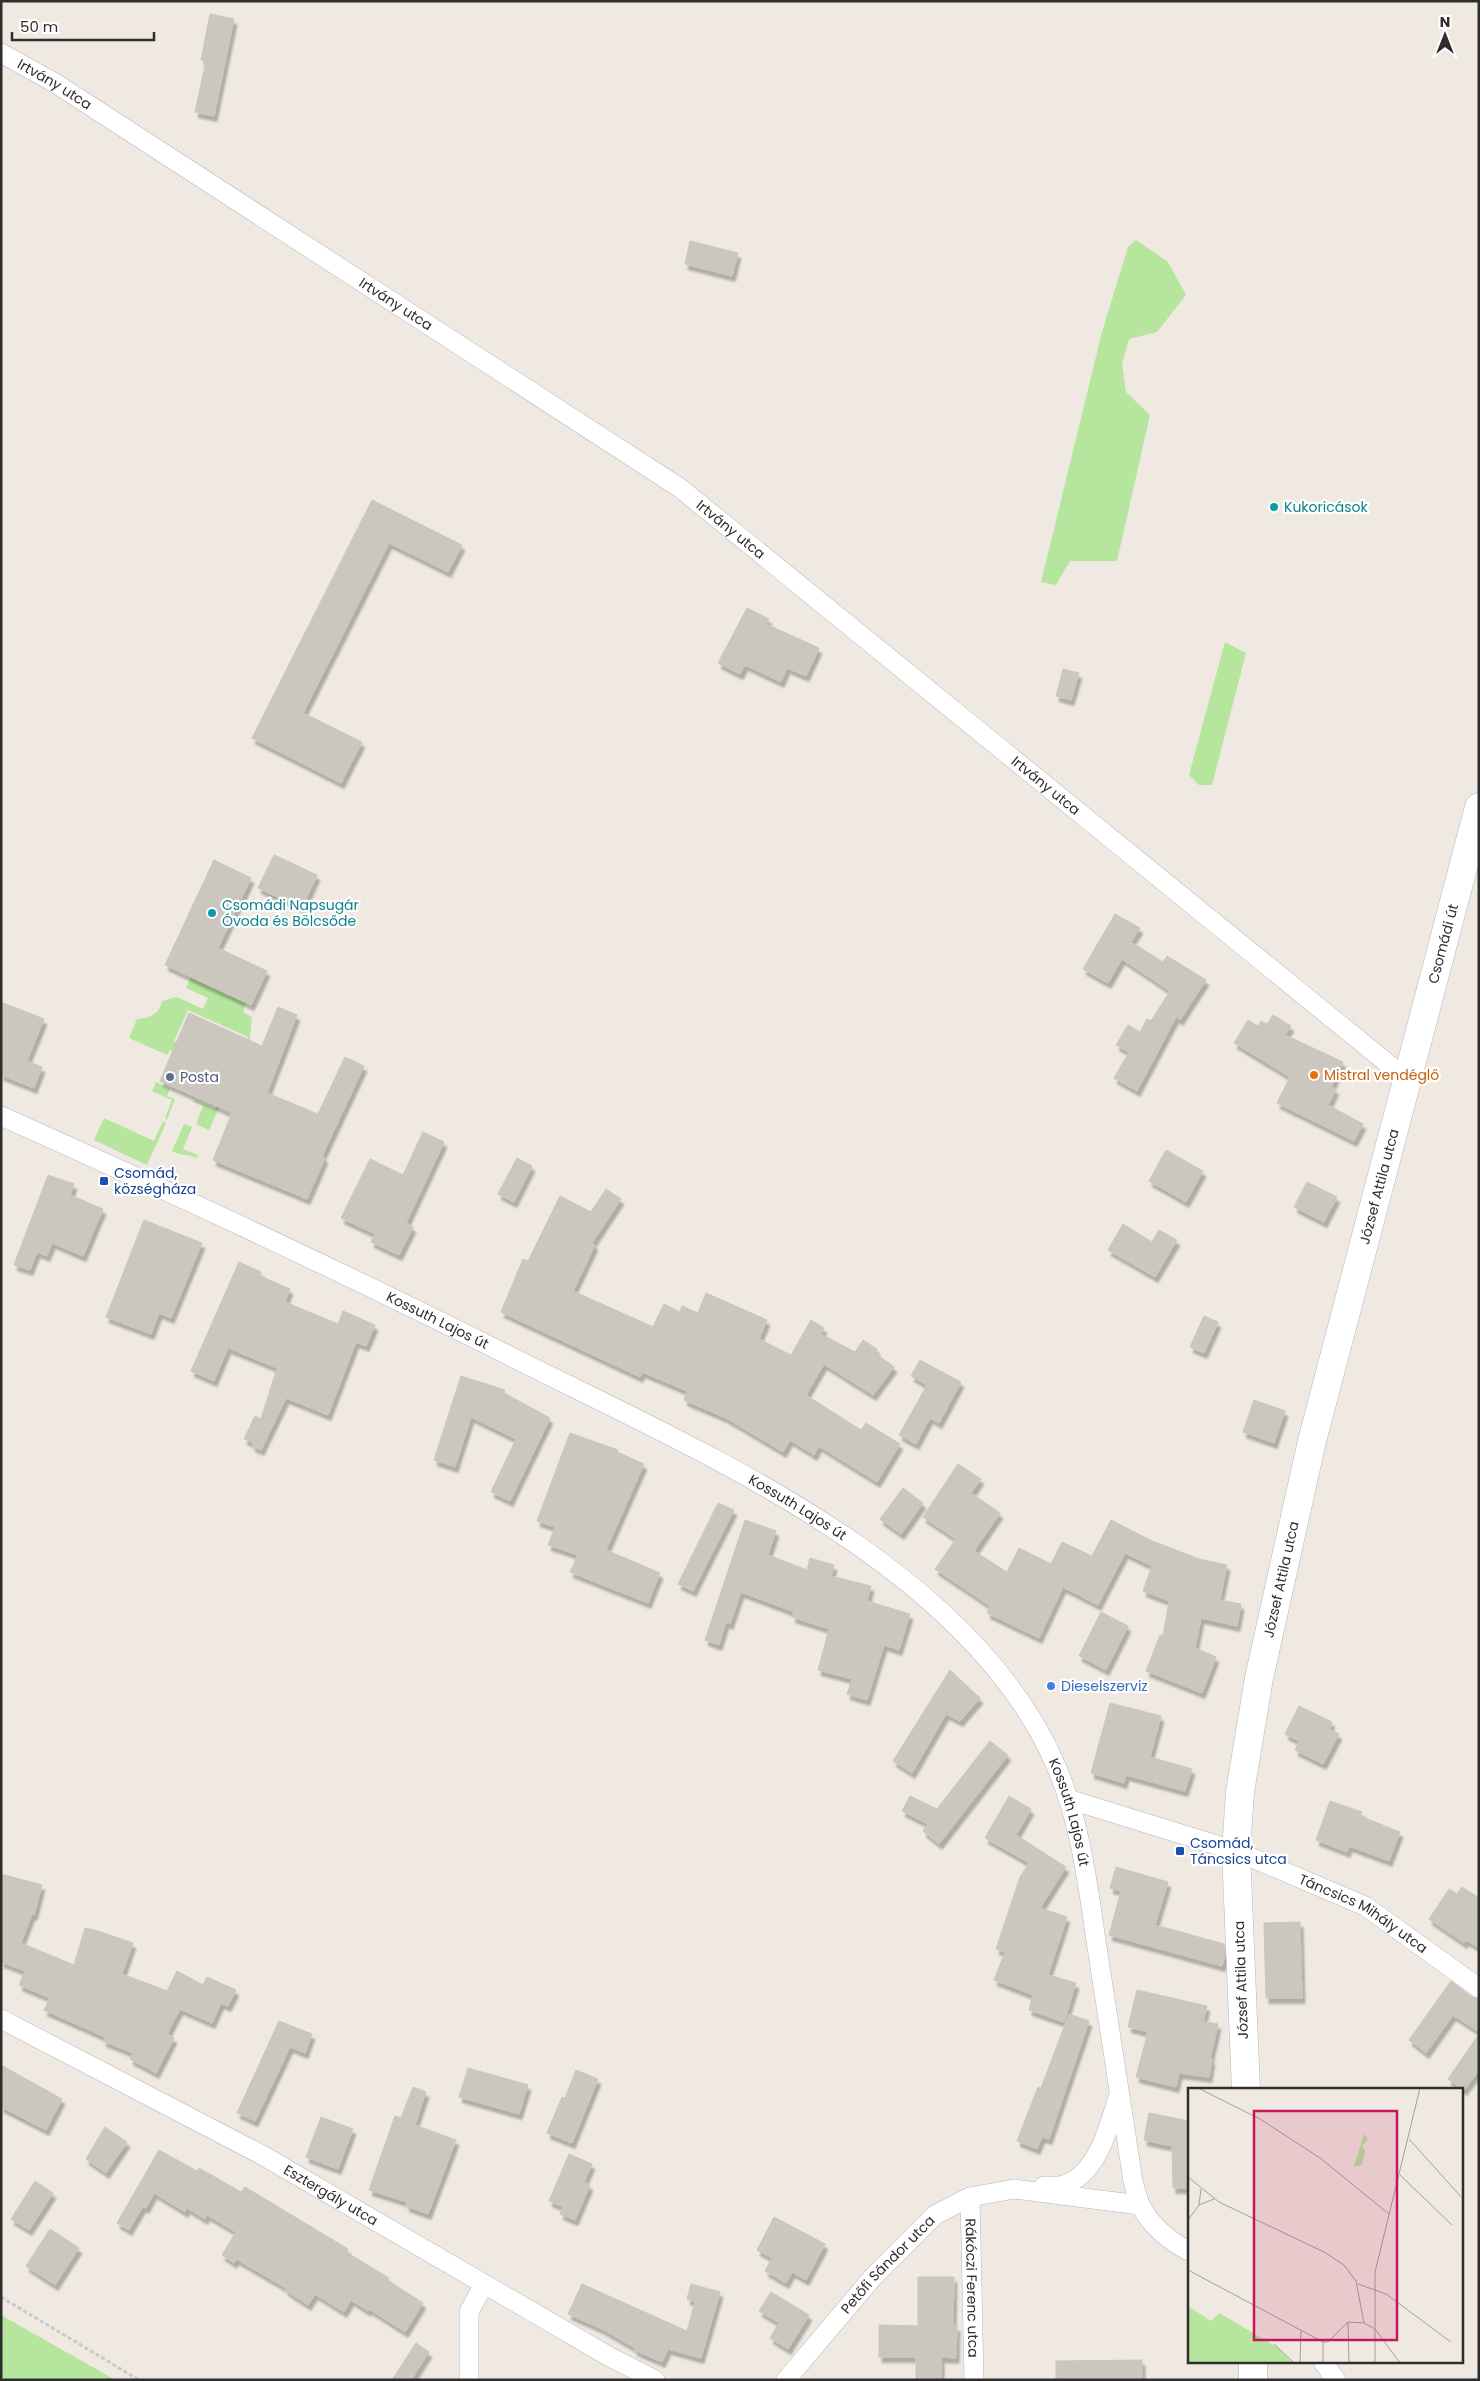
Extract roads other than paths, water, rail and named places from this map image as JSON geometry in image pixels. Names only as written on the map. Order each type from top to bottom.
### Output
[{"type":"main road","name":"Csomádi út","points":[[1408,1080],[1479,807]]},
{"type":"main road","name":"József Attila utca","points":[[1246,2088],[1236,1851],[1240,1792],[1259,1678],[1312,1441],[1408,1080]]},
{"type":"main road","points":[[1253,2364],[1253,2380]]},
{"type":"street","name":"Irtvány utca","points":[[1,53],[55,84],[680,488],[1408,1080]]},
{"type":"street","name":"Kossuth Lajos út","points":[[1,1116],[187,1199],[412,1307],[720,1462],[785,1498],[861,1548],[934,1604],[984,1653],[1028,1711],[1057,1767],[1068,1799],[1084,1866],[1133,2181],[1140,2205],[1155,2224],[1176,2244],[1188,2250]]},
{"type":"street","name":"Táncsics Mihály utca","points":[[1068,1799],[1236,1851],[1365,1906],[1479,1988]]},
{"type":"street","name":"Esztergály utca","points":[[1,2019],[262,2155],[610,2357],[655,2380]]},
{"type":"street","name":"Petőfi Sándor utca","points":[[786,2380],[873,2277],[935,2215],[970,2197],[1014,2189],[1064,2185],[1088,2169],[1104,2139],[1119,2093]]},
{"type":"street","name":"Petőfi Sándor utca","points":[[1014,2189],[1140,2205]]},
{"type":"street","name":"Rákóczi Ferenc utca","points":[[970,2197],[974,2380]]},
{"type":"street","points":[[469,2380],[469,2312],[484,2284]]},
{"type":"street","points":[[1324,2364],[1336,2380]]},
{"type":"place","name":"Kukoricások","points":[[1274,507]]},
{"type":"place","name":"Csomádi Napsugár Óvoda és Bölcsőde","points":[[212,913]]},
{"type":"place","name":"Mistral vendéglő","points":[[1314,1075]]},
{"type":"place","name":"Posta","points":[[170,1077]]},
{"type":"place","name":"Csomád, községháza","points":[[104,1181]]},
{"type":"place","name":"Dieselszerviz","points":[[1051,1686]]},
{"type":"place","name":"Csomád, Táncsics utca","points":[[1180,1851]]}]
